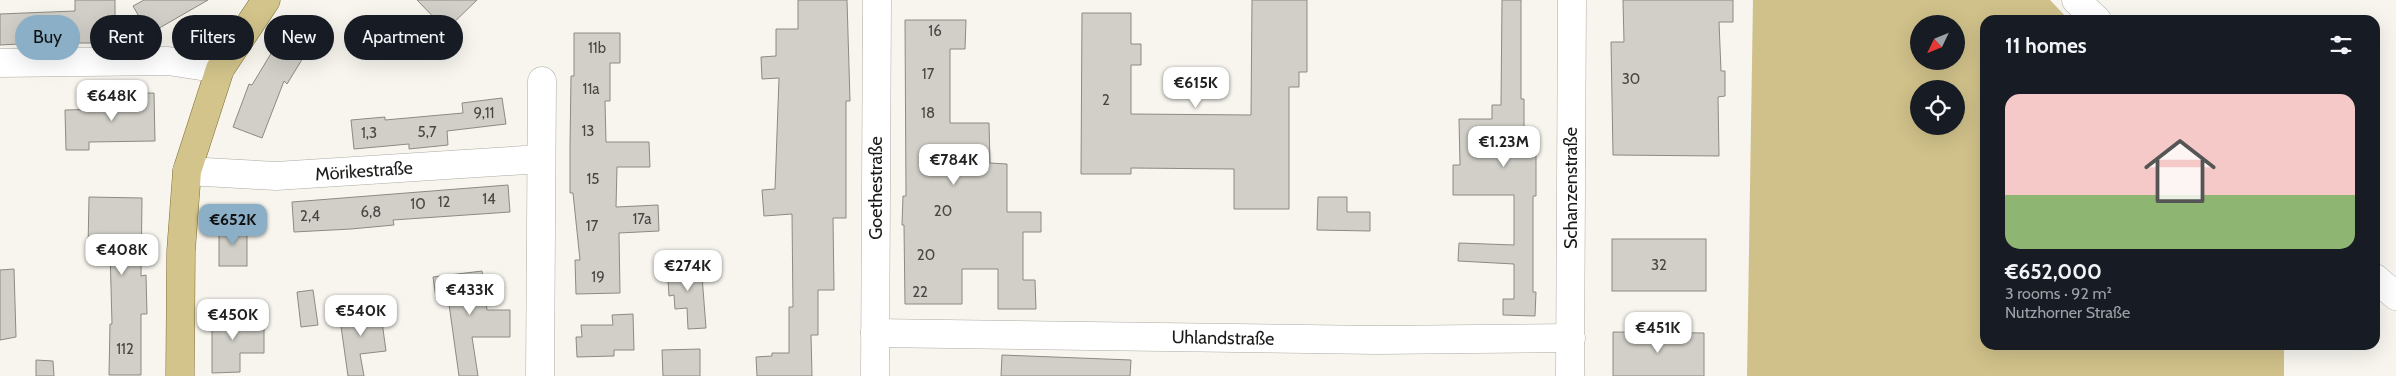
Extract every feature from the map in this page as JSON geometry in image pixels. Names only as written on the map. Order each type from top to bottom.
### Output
[{"type":"main road","points":[[180,376],[180,251],[187,171],[220,70],[266,0]]},
{"type":"street","name":"Goethestraße","points":[[875,376],[876,0]]},
{"type":"street","name":"Schanzenstraße","points":[[1570,376],[1572,0]]},
{"type":"street","points":[[2076,0],[2092,15]]},
{"type":"street","points":[[0,63],[168,61],[220,70]]},
{"type":"street","points":[[540,376],[542,81]]},
{"type":"street","name":"Mörikestraße","points":[[187,171],[276,176],[541,159]]},
{"type":"street","points":[[2380,282],[2396,296]]},
{"type":"street","name":"Uhlandstraße","points":[[875,333],[1377,340],[1571,338]]},
{"type":"shaded area","points":[[1753,0],[2050,0],[2064,15],[1980,15],[1980,350],[2284,350],[2284,376],[1747,376]]},
{"type":"building","points":[[75,0],[115,0],[115,15],[90,15],[90,43],[80,43],[80,15],[15,15],[15,44],[0,45],[0,14],[75,11]]},
{"type":"building","points":[[144,0],[208,0],[182,15],[172,15],[172,21],[162,27],[162,15],[138,15],[133,6]]},
{"type":"building","points":[[417,0],[477,0],[462,15],[432,15]]},
{"type":"building","points":[[798,0],[847,0],[850,101],[846,101],[846,218],[833,218],[834,290],[818,290],[818,335],[811,335],[812,376],[757,376],[756,357],[772,356],[772,353],[789,353],[789,307],[793,307],[792,214],[764,216],[762,190],[775,189],[779,78],[762,79],[761,57],[776,56],[776,29],[798,29]]},
{"type":"building","points":[[1252,0],[1307,0],[1307,72],[1299,72],[1299,87],[1289,87],[1289,209],[1234,209],[1234,169],[1131,168],[1131,174],[1081,174],[1082,13],[1131,13],[1131,44],[1141,44],[1141,65],[1131,65],[1131,114],[1251,115]]},
{"type":"building","points":[[1502,0],[1521,0],[1521,99],[1524,99],[1524,134],[1536,134],[1536,196],[1533,196],[1533,292],[1536,292],[1535,316],[1503,315],[1503,299],[1514,299],[1514,264],[1458,261],[1459,243],[1514,245],[1514,195],[1453,195],[1453,165],[1460,165],[1459,119],[1492,119],[1492,105],[1501,105]]},
{"type":"building","points":[[1623,0],[1733,0],[1733,22],[1719,22],[1721,71],[1725,71],[1725,96],[1718,97],[1719,156],[1613,155],[1611,42],[1624,42]]},
{"type":"building","points":[[905,20],[966,20],[965,49],[950,49],[950,123],[989,123],[990,163],[1007,164],[1007,212],[1041,212],[1041,232],[1023,232],[1023,280],[1035,280],[1036,309],[998,309],[998,269],[962,269],[962,304],[905,304],[904,225],[902,225],[903,196],[906,196]]},
{"type":"building","points":[[574,33],[620,33],[620,63],[610,63],[610,101],[605,101],[606,142],[649,142],[650,167],[617,167],[616,207],[658,205],[659,231],[619,233],[620,293],[576,294],[575,260],[580,260],[573,193],[570,193],[571,76],[574,76]]},
{"type":"building","points":[[267,60],[302,60],[287,84],[284,81],[262,138],[233,127],[249,84],[252,85]]},
{"type":"building","points":[[154,93],[155,141],[89,142],[89,150],[66,150],[65,110],[109,109],[109,94]]},
{"type":"building","points":[[502,98],[506,124],[447,131],[448,145],[409,149],[409,144],[354,149],[351,120],[385,117],[385,120],[463,113],[462,103]]},
{"type":"building","points":[[508,185],[510,212],[393,220],[394,225],[294,232],[292,202]]},
{"type":"building","points":[[89,197],[142,198],[141,276],[146,275],[147,314],[141,314],[141,375],[109,375],[110,324],[112,324],[110,249],[88,248]]},
{"type":"building","points":[[1318,197],[1347,197],[1347,212],[1370,212],[1370,231],[1317,230]]},
{"type":"building","points":[[219,226],[247,226],[247,266],[219,266]]},
{"type":"building","points":[[1612,239],[1706,239],[1706,291],[1612,291]]},
{"type":"building","points":[[701,263],[706,328],[688,329],[687,308],[675,309],[674,295],[669,296],[667,265]]},
{"type":"building","points":[[14,269],[16,337],[0,340],[0,270]]},
{"type":"building","points":[[482,271],[487,310],[510,310],[510,337],[472,337],[478,376],[459,376],[448,297],[436,298],[433,277]]},
{"type":"building","points":[[313,290],[318,325],[301,327],[297,292]]},
{"type":"building","points":[[380,307],[386,351],[360,354],[364,376],[348,376],[339,312]]},
{"type":"building","points":[[212,311],[239,311],[239,327],[264,327],[264,353],[240,353],[240,372],[212,373]]},
{"type":"building","points":[[633,314],[634,350],[614,350],[614,356],[577,357],[576,337],[582,337],[581,325],[613,325],[612,315]]},
{"type":"building","points":[[1613,332],[1704,333],[1704,376],[1613,376]]},
{"type":"building","points":[[700,349],[700,376],[663,376],[662,350]]},
{"type":"building","points":[[1002,355],[1131,360],[1130,376],[1001,376]]},
{"type":"building","points":[[36,360],[53,361],[54,376],[36,376]]}]
